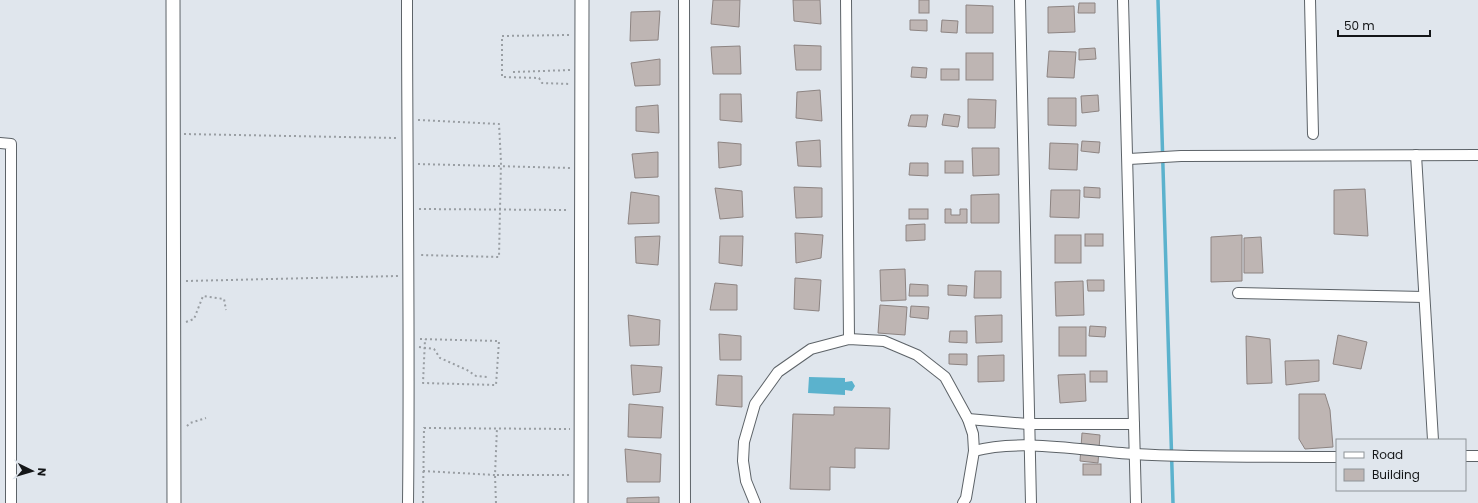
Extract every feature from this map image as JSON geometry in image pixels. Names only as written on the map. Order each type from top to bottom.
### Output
[{"type":"street","points":[[173,0],[174,503]]},
{"type":"street","points":[[407,0],[407,276],[410,346],[408,503]]},
{"type":"street","points":[[581,503],[577,74],[582,0]]},
{"type":"street","points":[[684,0],[685,503]]},
{"type":"street","points":[[846,0],[849,339]]},
{"type":"street","points":[[1020,0],[1028,424],[1031,503]]},
{"type":"street","points":[[1123,0],[1129,159],[1136,503]]},
{"type":"street","points":[[1310,0],[1313,134]]},
{"type":"street","points":[[0,143],[11,144],[11,503]]},
{"type":"street","points":[[1416,155],[1433,439]]},
{"type":"street","points":[[1129,159],[1181,156],[1478,155]]},
{"type":"street","points":[[1238,293],[1424,297]]},
{"type":"street","points":[[755,503],[746,481],[743,461],[744,442],[755,404],[778,372],[811,349],[849,339],[884,342],[917,355],[945,377],[968,419],[973,434],[974,451],[966,498],[963,503]]},
{"type":"street","points":[[968,419],[1028,424],[1134,424]]},
{"type":"street","points":[[974,451],[989,447],[1029,446],[1135,454],[1336,457]]},
{"type":"street","points":[[1466,456],[1478,456]]},
{"type":"path","points":[[514,72],[577,74],[572,84],[542,83],[539,78],[502,77],[502,36],[572,35]]},
{"type":"path","points":[[417,120],[499,124],[500,167],[499,257],[418,255]]},
{"type":"path","points":[[173,134],[407,139]]},
{"type":"path","points":[[418,164],[575,168]]},
{"type":"path","points":[[416,209],[572,210]]},
{"type":"path","points":[[174,282],[407,276]]},
{"type":"path","points":[[174,331],[188,321],[194,319],[203,296],[224,299],[226,310]]},
{"type":"path","points":[[420,339],[425,339],[499,341],[496,385],[423,383],[425,339]]},
{"type":"path","points":[[410,346],[434,349],[440,358],[467,370],[476,376],[487,377]]},
{"type":"path","points":[[174,437],[190,422],[206,418]]},
{"type":"path","points":[[423,503],[424,428],[573,429]]},
{"type":"path","points":[[496,503],[497,428]]},
{"type":"path","points":[[423,471],[496,475],[572,475]]},
{"type":"water","points":[[809,377],[845,378],[845,382],[852,381],[855,386],[852,391],[845,390],[845,395],[808,393]]},
{"type":"building","points":[[713,0],[740,0],[739,27],[711,24]]},
{"type":"building","points":[[793,0],[820,0],[821,24],[794,21]]},
{"type":"building","points":[[919,0],[929,0],[929,13],[919,13]]},
{"type":"building","points":[[1079,3],[1095,3],[1095,13],[1078,13]]},
{"type":"building","points":[[966,5],[993,6],[993,33],[966,33]]},
{"type":"building","points":[[1074,6],[1075,32],[1048,33],[1048,7]]},
{"type":"building","points":[[660,11],[658,40],[630,41],[631,12]]},
{"type":"building","points":[[910,20],[927,20],[927,31],[910,30]]},
{"type":"building","points":[[942,20],[958,21],[957,33],[941,32]]},
{"type":"building","points":[[794,45],[821,46],[821,70],[796,70]]},
{"type":"building","points":[[740,46],[741,74],[713,74],[711,47]]},
{"type":"building","points":[[1095,48],[1096,59],[1079,60],[1079,49]]},
{"type":"building","points":[[1049,51],[1076,52],[1074,78],[1047,77]]},
{"type":"building","points":[[966,53],[993,53],[993,80],[966,80]]},
{"type":"building","points":[[660,59],[660,85],[635,86],[631,63]]},
{"type":"building","points":[[912,67],[927,68],[926,78],[911,77]]},
{"type":"building","points":[[941,69],[959,69],[959,80],[941,80]]},
{"type":"building","points":[[820,90],[822,121],[796,118],[797,92]]},
{"type":"building","points":[[720,94],[741,94],[742,122],[720,120]]},
{"type":"building","points":[[1098,95],[1099,111],[1082,113],[1081,96]]},
{"type":"building","points":[[1048,98],[1076,98],[1076,126],[1048,125]]},
{"type":"building","points":[[968,99],[996,100],[995,128],[968,128]]},
{"type":"building","points":[[658,105],[659,133],[636,131],[636,107]]},
{"type":"building","points":[[944,114],[960,116],[958,127],[942,125]]},
{"type":"building","points":[[911,115],[928,115],[926,127],[908,126]]},
{"type":"building","points":[[820,140],[821,167],[798,166],[796,142]]},
{"type":"building","points":[[1082,141],[1100,142],[1099,153],[1081,151]]},
{"type":"building","points":[[718,142],[741,144],[741,165],[719,168]]},
{"type":"building","points":[[1050,143],[1078,144],[1077,170],[1049,169]]},
{"type":"building","points":[[972,148],[999,148],[999,175],[973,176]]},
{"type":"building","points":[[658,152],[658,177],[635,178],[632,154]]},
{"type":"building","points":[[945,161],[963,161],[963,173],[945,173]]},
{"type":"building","points":[[910,163],[928,163],[928,176],[909,175]]},
{"type":"building","points":[[794,187],[822,188],[822,217],[796,218]]},
{"type":"building","points":[[1084,187],[1100,188],[1100,198],[1084,197]]},
{"type":"building","points":[[715,188],[742,191],[743,217],[720,219]]},
{"type":"building","points":[[1365,189],[1368,236],[1334,234],[1334,190]]},
{"type":"building","points":[[1051,190],[1080,190],[1079,218],[1050,217]]},
{"type":"building","points":[[631,192],[659,196],[659,223],[628,224]]},
{"type":"building","points":[[999,194],[999,223],[971,223],[971,195]]},
{"type":"building","points":[[909,209],[928,209],[928,219],[909,219]]},
{"type":"building","points":[[945,209],[951,209],[951,215],[960,215],[960,209],[967,209],[967,223],[945,223]]},
{"type":"building","points":[[925,224],[925,240],[906,241],[906,225]]},
{"type":"building","points":[[795,233],[823,235],[821,258],[796,263]]},
{"type":"building","points":[[1085,234],[1103,234],[1103,246],[1085,246]]},
{"type":"building","points":[[1055,235],[1081,235],[1081,263],[1055,263]]},
{"type":"building","points":[[1242,235],[1242,281],[1211,282],[1211,237]]},
{"type":"building","points":[[660,236],[658,265],[636,263],[635,237]]},
{"type":"building","points":[[720,236],[743,236],[742,266],[719,263]]},
{"type":"building","points":[[1261,237],[1263,273],[1244,273],[1244,238]]},
{"type":"building","points":[[905,269],[906,300],[881,301],[880,270]]},
{"type":"building","points":[[975,271],[1001,271],[1001,298],[974,298]]},
{"type":"building","points":[[795,278],[821,280],[819,311],[794,309]]},
{"type":"building","points":[[1087,280],[1104,280],[1104,291],[1088,291]]},
{"type":"building","points":[[1083,281],[1084,315],[1056,316],[1055,282]]},
{"type":"building","points":[[715,283],[737,285],[737,310],[710,310]]},
{"type":"building","points":[[910,284],[928,285],[928,296],[909,296]]},
{"type":"building","points":[[948,285],[967,286],[966,296],[948,295]]},
{"type":"building","points":[[880,305],[907,307],[905,335],[878,333]]},
{"type":"building","points":[[911,306],[929,307],[928,319],[910,317]]},
{"type":"building","points":[[628,315],[660,320],[659,345],[630,346]]},
{"type":"building","points":[[1002,315],[1002,342],[976,343],[975,316]]},
{"type":"building","points":[[1090,326],[1106,327],[1105,337],[1089,336]]},
{"type":"building","points":[[1059,327],[1086,327],[1086,356],[1059,356]]},
{"type":"building","points":[[950,331],[967,331],[967,343],[949,342]]},
{"type":"building","points":[[719,334],[741,336],[741,360],[720,360]]},
{"type":"building","points":[[1338,335],[1367,342],[1361,369],[1333,364]]},
{"type":"building","points":[[1246,336],[1270,339],[1272,383],[1247,384]]},
{"type":"building","points":[[949,354],[967,354],[967,365],[949,364]]},
{"type":"building","points":[[1004,355],[1004,381],[978,382],[978,356]]},
{"type":"building","points":[[1319,360],[1319,381],[1286,385],[1285,361]]},
{"type":"building","points":[[631,365],[662,367],[660,392],[633,395]]},
{"type":"building","points":[[1090,371],[1107,371],[1107,382],[1090,382]]},
{"type":"building","points":[[1085,374],[1086,401],[1060,403],[1058,375]]},
{"type":"building","points":[[718,375],[742,376],[742,407],[716,405]]},
{"type":"building","points":[[1299,394],[1325,394],[1330,410],[1333,447],[1305,449],[1299,439]]},
{"type":"building","points":[[629,404],[663,407],[661,438],[628,437]]},
{"type":"building","points":[[834,407],[890,408],[889,449],[855,448],[855,468],[830,467],[830,490],[790,489],[793,414],[834,415]]},
{"type":"building","points":[[1082,433],[1100,435],[1098,463],[1080,461]]},
{"type":"building","points":[[625,449],[661,454],[660,482],[627,482]]},
{"type":"building","points":[[1083,464],[1101,464],[1101,475],[1083,475]]},
{"type":"building","points":[[659,497],[659,503],[627,503],[627,498]]},
{"type":"waterway","points":[[1158,0],[1173,503]]}]
